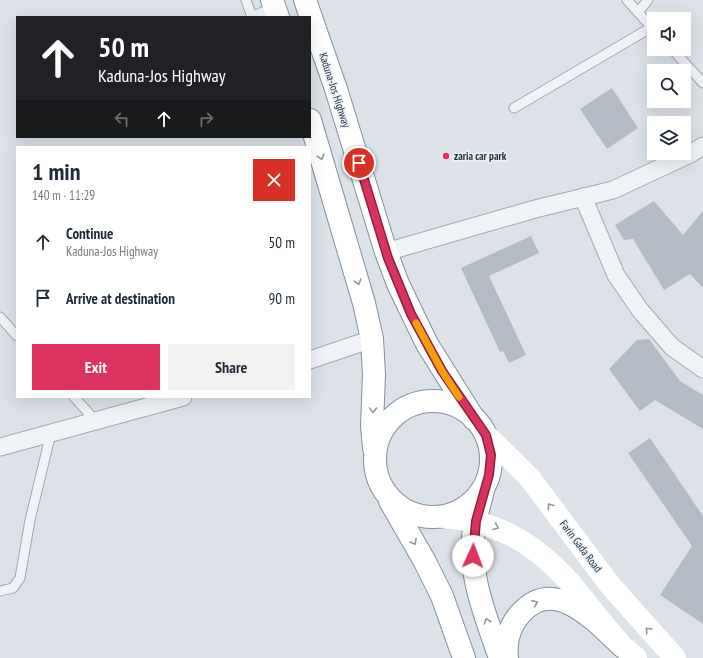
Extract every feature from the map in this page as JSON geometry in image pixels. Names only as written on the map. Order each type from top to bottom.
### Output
[{"type":"main road","name":"Kaduna-Jos Highway","points":[[305,0],[311,16]]},
{"type":"main road","name":"Kaduna-Jos Highway","points":[[311,17],[336,89],[386,252],[401,290],[426,344],[480,427]]},
{"type":"main road","points":[[311,123],[364,303],[372,339],[374,374],[372,426],[374,458],[378,479],[424,560],[442,596],[464,658]]},
{"type":"main road","points":[[374,458],[377,442],[386,424],[401,410],[415,404],[427,402],[447,403],[465,412],[480,427],[491,455],[489,475],[480,493],[466,508],[444,517]]},
{"type":"main road","name":"Farin Gada Road","points":[[480,427],[529,477],[610,585],[675,658]]},
{"type":"main road","points":[[486,482],[476,521],[473,556],[476,581],[500,658]]},
{"type":"main road","points":[[388,496],[405,510],[424,517],[444,517],[476,521],[506,532],[543,557],[564,576],[629,652]]},
{"type":"main road","points":[[507,658],[505,645],[509,631],[517,618],[526,607],[537,602],[549,600],[560,600],[573,605],[587,614],[629,652]]},
{"type":"street","points":[[386,252],[613,190],[690,154],[703,146]]},
{"type":"street","points":[[583,197],[616,275],[640,310],[672,347],[703,369]]},
{"type":"street","points":[[311,360],[372,339]]},
{"type":"street","points":[[0,447],[179,398]]},
{"type":"lane","points":[[246,0],[252,16]]},
{"type":"lane","points":[[627,0],[647,22]]},
{"type":"lane","points":[[638,12],[648,0]]},
{"type":"lane","points":[[255,16],[275,8]]},
{"type":"lane","points":[[514,108],[647,31]]},
{"type":"lane","points":[[678,56],[703,83]]},
{"type":"lane","points":[[0,317],[16,335]]},
{"type":"lane","points":[[75,398],[95,420]]},
{"type":"lane","points":[[0,591],[13,588],[20,578],[30,520],[51,433]]},
{"type":"building","points":[[612,88],[638,128],[607,149],[580,109]]},
{"type":"building","points":[[654,201],[683,235],[703,211],[703,288],[690,274],[664,290],[633,239],[624,240],[615,225]]},
{"type":"building","points":[[531,236],[539,253],[489,276],[526,355],[509,363],[503,351],[500,352],[461,268]]},
{"type":"building","points":[[649,339],[680,381],[703,395],[703,429],[655,400],[640,411],[609,369],[637,340]]},
{"type":"building","points":[[650,438],[703,516],[703,624],[660,595],[692,546],[628,453]]},
{"type":"slow traffic","points":[[416,323],[426,344],[459,397]]},
{"type":"place","name":"zaria car park","points":[[446,156]]},
{"type":"route","points":[[359,163],[388,258],[411,314],[426,344],[455,392],[486,435],[491,455],[489,475],[474,530],[473,556]]}]
